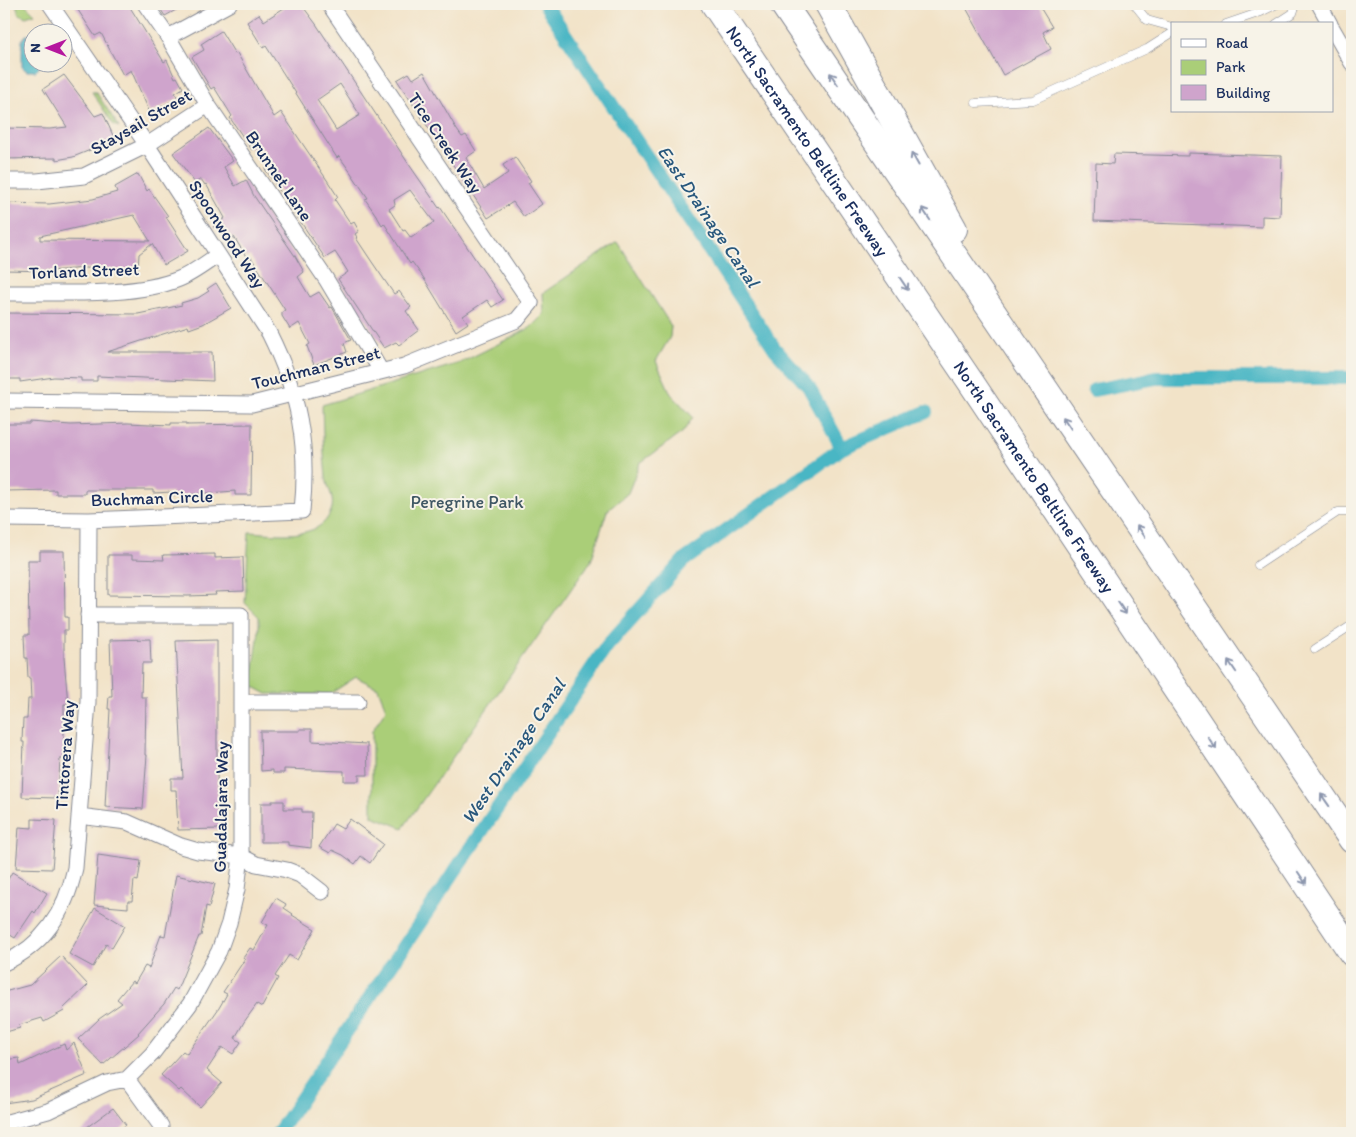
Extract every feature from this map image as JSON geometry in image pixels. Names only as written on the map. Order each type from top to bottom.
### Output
[{"type":"highway","points":[[700,4],[837,186]]},
{"type":"highway","name":"North Sacramento Beltline Freeway","points":[[714,4],[975,388],[1352,953]]},
{"type":"highway","points":[[783,4],[1352,840]]},
{"type":"highway","points":[[828,4],[1041,384]]},
{"type":"street","name":"Spoonwood Way","points":[[50,4],[147,145],[269,334],[282,359],[302,426],[305,454],[302,511]]},
{"type":"street","name":"Brunnet Lane","points":[[145,4],[168,37],[208,105],[326,279],[381,370]]},
{"type":"street","points":[[168,37],[229,4]]},
{"type":"street","name":"Tice Creek Way","points":[[329,4],[531,303]]},
{"type":"street","points":[[1319,4],[1329,22]]},
{"type":"street","points":[[1334,32],[1352,63]]},
{"type":"street","name":"Staysail Street","points":[[4,181],[37,181],[84,176],[147,145],[208,105]]},
{"type":"street","name":"Torland Street","points":[[4,293],[130,290],[154,287],[180,279],[218,255]]},
{"type":"street","name":"Touchman Street","points":[[4,401],[252,404],[381,370],[404,366],[518,320],[531,303]]},
{"type":"street","name":"Buchman Circle","points":[[4,519],[88,520],[302,511]]},
{"type":"street","name":"Tintorera Way","points":[[4,963],[26,950],[42,936],[62,909],[70,889],[75,868],[88,702],[88,520]]},
{"type":"street","name":"Guadalajara Way","points":[[88,614],[241,614],[241,856],[237,889],[229,923],[206,978],[190,1004],[152,1054],[127,1079]]},
{"type":"street","points":[[241,702],[358,702]]},
{"type":"street","points":[[79,816],[127,822],[189,848],[241,856],[256,864],[274,866],[300,875],[322,892]]},
{"type":"street","points":[[5,1133],[4,1123],[48,1111],[80,1098],[107,1083],[127,1079],[160,1126]]},
{"type":"lane","points":[[1134,4],[1147,20],[1171,27]]},
{"type":"lane","points":[[1232,22],[1261,12],[1277,4]]},
{"type":"lane","points":[[1279,22],[1294,13],[1296,4]]},
{"type":"lane","points":[[976,103],[1033,100],[1147,49],[1171,34]]},
{"type":"lane","points":[[1258,565],[1338,512],[1352,512]]},
{"type":"lane","points":[[1315,650],[1352,625]]},
{"type":"green space","points":[[16,4],[25,4],[35,14],[26,17],[19,14]]},
{"type":"green space","points":[[92,92],[96,92],[119,127],[113,124]]},
{"type":"green space","name":"Peregrine Park","points":[[618,242],[671,326],[670,337],[656,361],[671,394],[693,417],[683,432],[640,463],[628,493],[607,511],[591,561],[403,828],[372,816],[372,731],[386,709],[378,688],[356,677],[330,694],[267,694],[252,686],[259,617],[245,603],[249,532],[295,534],[307,532],[317,528],[325,521],[331,511],[331,494],[325,468],[322,405],[460,363],[530,328],[544,314],[543,293]]},
{"type":"building","points":[[74,4],[128,4],[164,62],[167,60],[175,78],[177,77],[183,88],[175,93],[178,98],[150,113],[131,70],[123,75],[101,33],[95,36]]},
{"type":"building","points":[[157,4],[187,4],[165,16]]},
{"type":"building","points":[[290,4],[301,4],[503,300],[492,307],[487,300],[463,316],[468,323],[456,331],[423,277],[412,262],[410,264],[384,223],[382,225],[365,199],[368,198],[339,156],[337,158],[266,46],[263,48],[247,22],[259,14],[264,21]],"holes":[[[340,84],[360,115],[336,130],[317,100]],[[410,190],[434,222],[411,238],[405,230],[403,231],[389,209],[395,205],[394,200]]]},
{"type":"building","points":[[964,4],[1038,4],[1052,27],[1043,32],[1051,49],[1003,75]]},
{"type":"building","points":[[221,31],[235,54],[237,53],[274,117],[281,112],[327,180],[338,197],[335,200],[351,224],[354,222],[359,231],[355,234],[356,238],[394,294],[399,291],[411,307],[406,311],[419,330],[399,345],[396,342],[384,348],[338,279],[348,272],[341,261],[335,252],[325,258],[265,169],[273,164],[260,145],[252,150],[230,118],[232,116],[214,87],[211,89],[192,57],[204,50],[201,44]]},
{"type":"building","points":[[424,72],[457,130],[462,137],[466,135],[476,151],[466,158],[484,189],[508,173],[503,165],[515,157],[531,181],[528,183],[542,204],[524,217],[513,202],[488,218],[397,80],[409,73],[413,79]]},
{"type":"building","points":[[64,75],[95,116],[103,113],[115,140],[73,157],[56,160],[56,158],[4,159],[4,128],[50,129],[67,127],[43,89]]},
{"type":"building","points":[[209,128],[233,161],[224,167],[235,186],[246,180],[254,196],[295,256],[304,272],[298,277],[310,297],[319,292],[330,308],[332,307],[351,340],[344,343],[347,352],[314,365],[307,346],[310,344],[299,323],[290,329],[282,316],[282,312],[285,310],[250,256],[247,258],[234,237],[230,239],[223,229],[213,227],[225,218],[206,184],[201,179],[195,183],[173,153]]},
{"type":"building","points":[[1188,153],[1282,156],[1280,217],[1262,216],[1262,227],[1094,221],[1096,163],[1113,164],[1114,154],[1188,156]]},
{"type":"building","points":[[138,174],[147,191],[149,189],[168,216],[166,217],[188,251],[164,265],[152,244],[139,254],[138,271],[85,268],[50,271],[4,270],[4,203],[49,204],[93,199],[117,192],[115,187]],"holes":[[[134,215],[150,241],[40,240],[40,236]]]},
{"type":"building","points":[[216,283],[231,308],[203,324],[189,329],[188,326],[107,352],[212,352],[213,381],[97,376],[97,381],[81,381],[81,378],[54,377],[20,382],[20,379],[4,379],[4,313],[138,314],[182,305],[181,303],[198,298],[209,291],[207,289]]},
{"type":"building","points":[[30,422],[71,425],[128,423],[171,425],[171,423],[187,423],[187,425],[252,424],[251,495],[235,495],[235,491],[171,495],[172,492],[153,493],[153,490],[85,490],[85,494],[56,494],[56,490],[4,491],[4,424],[30,424]]},
{"type":"building","points":[[40,551],[64,551],[65,617],[68,617],[68,630],[64,630],[64,658],[68,704],[64,704],[64,759],[60,759],[58,798],[22,797],[23,719],[27,719],[28,699],[31,699],[30,678],[28,678],[27,658],[25,658],[24,635],[29,635],[28,560],[40,560]]},
{"type":"building","points":[[215,554],[215,558],[243,557],[244,591],[215,592],[216,595],[188,596],[108,595],[108,555],[132,555],[132,559],[164,560],[163,555]]},
{"type":"building","points":[[150,639],[151,663],[142,663],[141,697],[146,697],[145,755],[147,755],[143,809],[105,807],[110,709],[108,709],[109,696],[112,696],[110,640]]},
{"type":"building","points":[[217,640],[217,772],[218,817],[221,817],[221,829],[178,830],[176,790],[171,790],[171,778],[183,778],[176,641]]},
{"type":"building","points":[[300,729],[312,729],[312,741],[367,744],[368,775],[359,775],[359,781],[344,781],[344,771],[284,769],[284,773],[273,773],[273,770],[261,771],[260,731],[300,731]]},
{"type":"building","points":[[272,801],[284,801],[284,809],[302,809],[302,812],[312,812],[311,848],[288,845],[288,842],[261,842],[261,803],[272,803]]},
{"type":"building","points":[[32,819],[56,820],[52,869],[16,868],[19,827],[32,828]]},
{"type":"building","points":[[350,819],[383,844],[370,863],[361,856],[355,864],[343,855],[332,850],[330,853],[319,847],[334,824],[343,829]]},
{"type":"building","points":[[98,855],[141,861],[138,881],[134,880],[132,901],[128,901],[128,908],[94,905]]},
{"type":"building","points":[[12,872],[47,893],[35,913],[33,911],[15,938],[4,931],[4,887]]},
{"type":"building","points":[[176,875],[215,884],[209,907],[206,906],[201,936],[199,936],[177,990],[174,988],[164,1004],[139,1034],[103,1065],[78,1039],[99,1019],[122,1003],[117,999],[132,981],[135,983],[145,966],[149,968],[161,935],[165,936]]},
{"type":"building","points":[[276,898],[286,904],[284,908],[292,915],[315,929],[297,960],[289,955],[275,976],[278,978],[262,1007],[257,1004],[244,1022],[235,1038],[241,1042],[233,1054],[222,1047],[207,1070],[222,1083],[200,1107],[181,1089],[179,1091],[161,1075],[183,1051],[187,1054],[219,1008],[227,994],[223,992],[245,959],[243,958],[250,948],[254,950],[268,925],[262,922]]},
{"type":"building","points":[[95,908],[125,926],[112,948],[106,944],[93,967],[69,954]]},
{"type":"building","points":[[61,956],[88,985],[63,1009],[64,1011],[44,1022],[42,1018],[19,1025],[20,1028],[6,1032],[4,992],[30,985]]},
{"type":"building","points":[[74,1043],[87,1075],[32,1099],[4,1103],[4,1060],[19,1058],[20,1065],[64,1044],[66,1050]]},
{"type":"building","points":[[113,1108],[126,1125],[116,1133],[79,1133]]},
{"type":"waterway","name":"East Drainage Canal","points":[[545,4],[775,349],[808,386],[842,448]]},
{"type":"waterway","points":[[1094,390],[1156,378],[1352,378]]},
{"type":"waterway","name":"West Drainage Canal","points":[[278,1133],[607,646],[683,561],[842,448],[926,412]]}]
